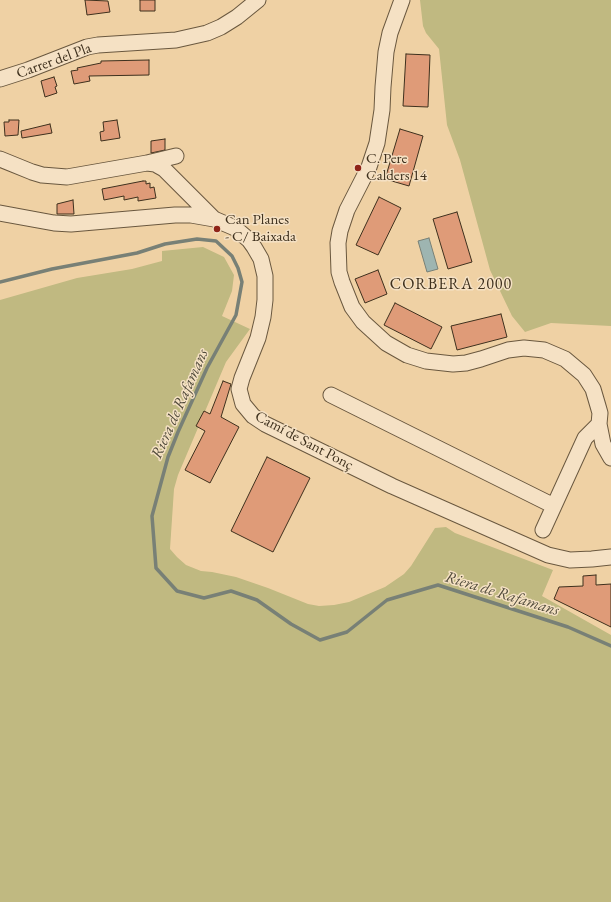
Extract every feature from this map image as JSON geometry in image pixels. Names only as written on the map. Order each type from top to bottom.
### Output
[{"type":"street","name":"Carrer del Pla","points":[[0,79],[28,70],[87,47],[98,45],[157,42],[192,37],[221,27],[238,17],[258,0]]},
{"type":"street","points":[[402,0],[390,33],[386,52],[382,110],[376,148],[367,173],[347,210],[340,231],[338,243],[339,272],[343,287],[352,307],[363,322],[386,343],[407,355],[426,361],[453,364],[466,363],[508,350],[524,348],[538,349],[559,356],[578,369],[591,385],[600,413],[599,424],[603,444],[611,458]]},
{"type":"street","points":[[0,159],[32,172],[48,176],[67,177],[147,163],[176,156]]},
{"type":"street","points":[[147,163],[155,164],[164,169],[214,219]]},
{"type":"street","name":"Camí de Sant Ponç","points":[[0,213],[54,223],[71,224],[191,215],[214,219],[235,228],[249,240],[258,253],[264,271],[266,293],[263,317],[258,338],[239,389],[244,404],[253,416],[265,424],[392,486],[548,555],[570,560],[611,557]]},
{"type":"street","points":[[331,395],[554,506]]},
{"type":"street","points":[[543,530],[585,438],[599,424]]},
{"type":"street","points":[[578,455],[597,444],[603,444]]},
{"type":"shaded area","points":[[420,0],[611,0],[611,326],[551,323],[525,332],[512,316],[490,270],[460,160],[447,125],[439,49],[426,33],[423,26]]},
{"type":"shaded area","points":[[203,247],[224,257],[234,275],[232,291],[222,316],[250,329],[226,362],[178,475],[174,489],[170,549],[186,565],[201,571],[236,577],[308,604],[319,606],[349,602],[385,587],[404,574],[411,566],[435,528],[446,527],[455,533],[553,570],[542,596],[611,635],[611,902],[0,902],[0,300],[77,278],[132,269],[162,261],[162,251]]},
{"type":"water","points":[[429,238],[438,269],[427,272],[418,241]]},
{"type":"building","points":[[85,0],[108,1],[110,12],[87,15]]},
{"type":"building","points":[[140,0],[155,0],[155,11],[140,11]]},
{"type":"building","points":[[406,54],[430,55],[428,107],[403,106]]},
{"type":"building","points":[[149,60],[149,75],[89,76],[90,81],[74,84],[71,71],[78,70],[77,68],[101,63],[101,61]]},
{"type":"building","points":[[54,77],[57,86],[55,87],[57,93],[45,97],[41,81]]},
{"type":"building","points":[[9,120],[19,120],[18,135],[5,136],[4,122],[9,122]]},
{"type":"building","points":[[117,120],[120,138],[101,141],[100,132],[104,131],[103,122]]},
{"type":"building","points":[[50,124],[52,133],[22,138],[21,131]]},
{"type":"building","points":[[400,129],[423,136],[409,186],[385,179]]},
{"type":"building","points":[[165,139],[165,150],[151,153],[151,141]]},
{"type":"building","points":[[146,181],[146,184],[150,183],[150,188],[154,187],[156,198],[138,201],[138,197],[124,200],[124,196],[104,200],[102,189]]},
{"type":"building","points":[[379,197],[401,208],[378,255],[356,245]]},
{"type":"building","points":[[73,200],[74,214],[57,214],[57,204]]},
{"type":"building","points":[[457,212],[472,262],[448,269],[433,219]]},
{"type":"building","points":[[378,270],[387,294],[365,303],[355,279]]},
{"type":"building","points":[[395,303],[442,327],[431,349],[384,325]]},
{"type":"building","points":[[501,314],[507,337],[457,350],[451,326]]},
{"type":"building","points":[[223,381],[231,384],[221,417],[239,427],[210,483],[185,470],[205,431],[196,426],[204,411],[210,414]]},
{"type":"building","points":[[267,457],[310,478],[273,552],[231,531]]},
{"type":"building","points":[[596,575],[596,585],[611,584],[611,627],[554,599],[559,587],[583,586],[583,576]]},
{"type":"waterway","name":"Riera de Rafamans","points":[[0,282],[52,269],[137,253],[165,244],[197,239],[216,241],[232,256],[238,268],[242,282],[236,315],[207,368],[178,432],[168,457],[152,516],[156,568],[177,591],[204,598],[231,591],[257,600],[291,624],[320,640],[347,632],[387,600],[438,585],[568,627],[611,646]]},
{"type":"place","name":"C. Pere Calders 14","points":[[358,168]]},
{"type":"place","name":"Can Planes - C/ Baixada","points":[[217,229]]},
{"type":"district","name":"CORBERA 2000","points":[[451,285]]}]
